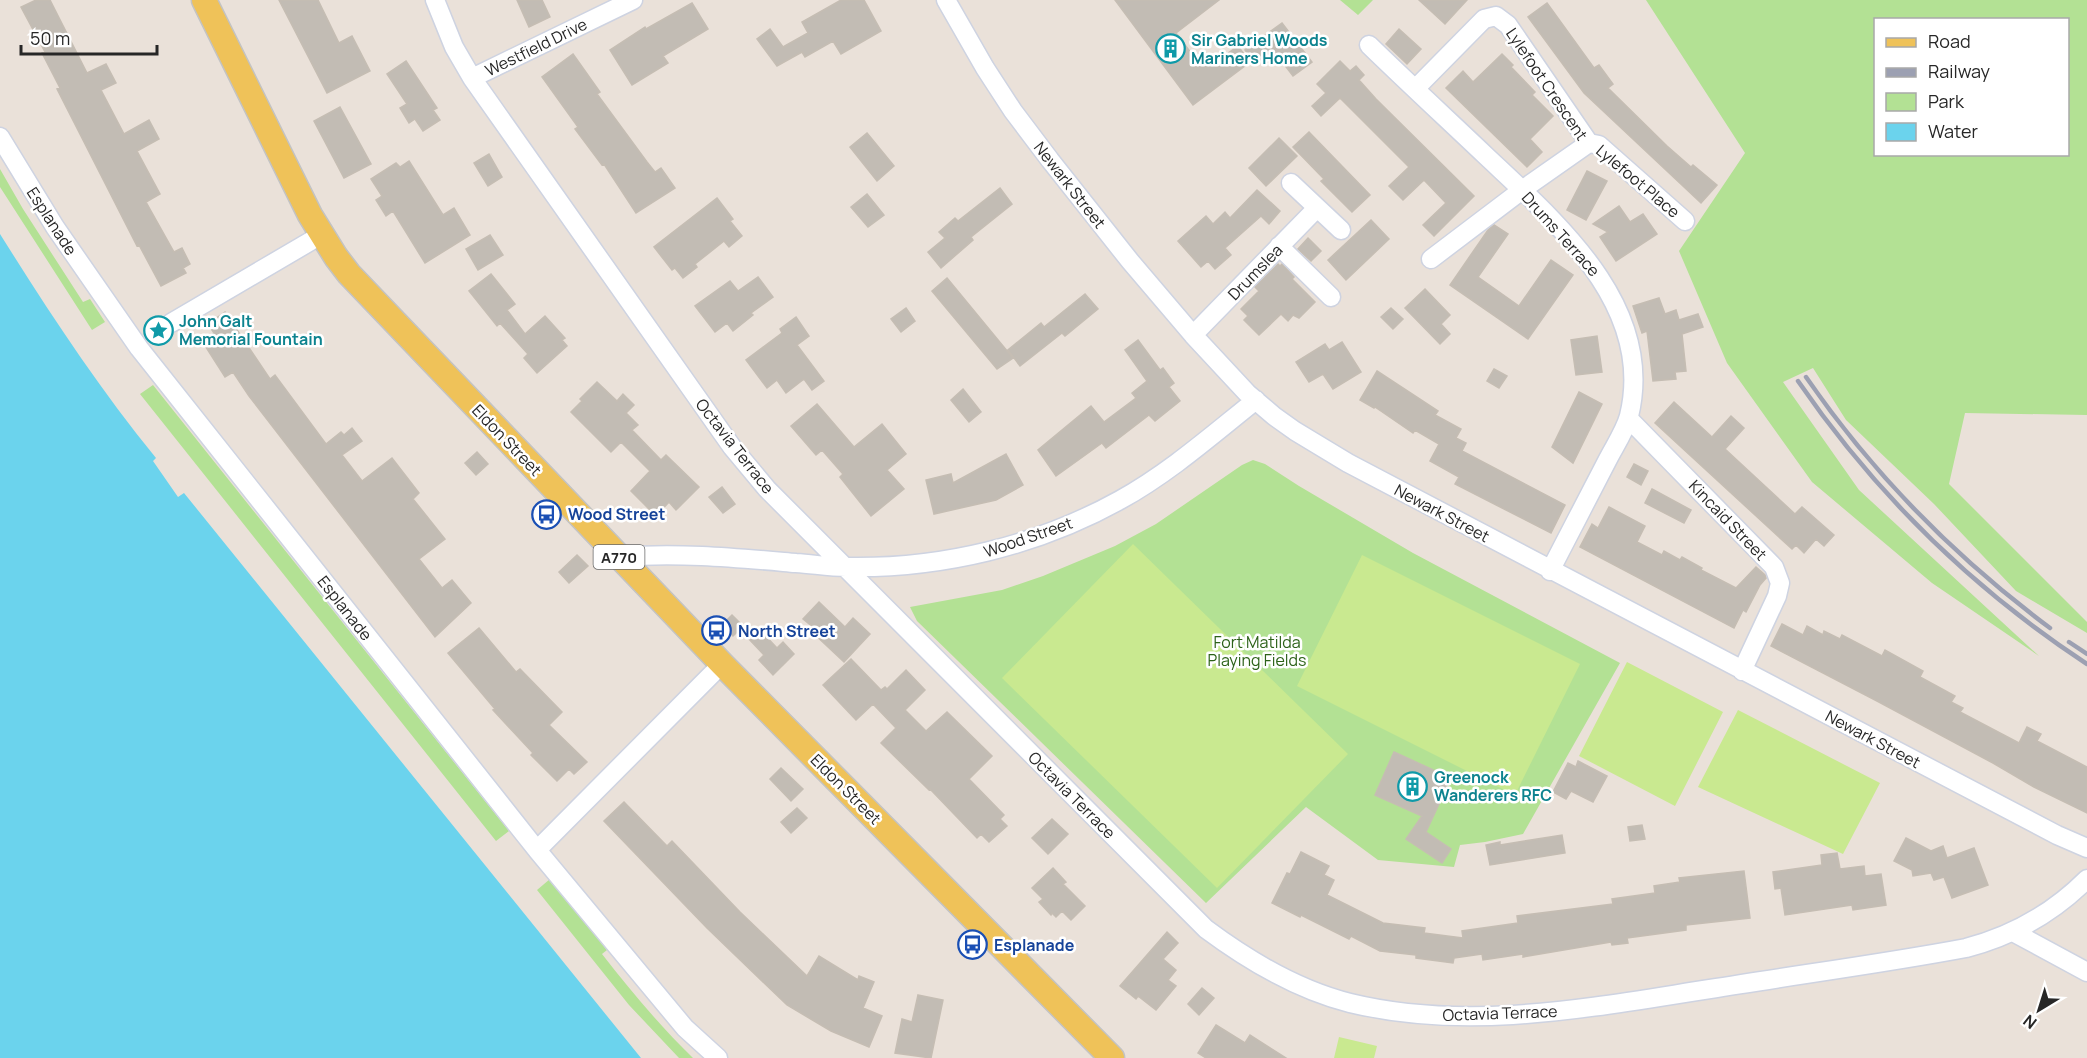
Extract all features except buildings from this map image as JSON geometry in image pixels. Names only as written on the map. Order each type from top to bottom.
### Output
[{"type":"main road","name":"Eldon Street","points":[[204,0],[321,235],[368,297],[722,664],[1112,1058]]},
{"type":"street","name":"Octavia Terrace","points":[[435,0],[454,47],[472,78],[732,447],[767,489],[1206,929],[1267,969],[1305,988],[1382,1010],[1426,1015],[1472,1016],[1575,1009],[1945,952],[1993,941],[2013,932],[2059,904],[2087,879]]},
{"type":"street","name":"Westfield Drive","points":[[472,78],[633,0]]},
{"type":"street","name":"Newark Street","points":[[946,0],[1013,111],[1123,253],[1193,335],[1256,400],[1295,431],[1348,463],[1550,571],[2057,836],[2087,848]]},
{"type":"street","name":"Lylefoot Crescent","points":[[1415,89],[1484,19],[1496,16],[1508,25],[1589,143],[1521,190],[1431,259]]},
{"type":"street","name":"Drums Terrace","points":[[1369,45],[1521,190],[1595,270],[1613,301],[1627,335],[1634,369],[1629,418],[1550,571]]},
{"type":"street","name":"Esplanade","points":[[0,137],[55,227],[139,348],[537,850],[685,1028],[718,1058]]},
{"type":"street","name":"Lylefoot Place","points":[[1589,143],[1599,145],[1685,221]]},
{"type":"street","points":[[1291,183],[1341,231]]},
{"type":"street","name":"Drumslea","points":[[1193,335],[1317,208]]},
{"type":"street","points":[[171,323],[321,235]]},
{"type":"street","points":[[1280,246],[1330,297]]},
{"type":"street","name":"Wood Street","points":[[620,557],[656,554],[843,567],[893,567],[972,556],[1023,542],[1077,521],[1121,500],[1158,476],[1256,400]]},
{"type":"street","name":"Kincaid Street","points":[[1629,418],[1774,567],[1780,583],[1777,596],[1742,671]]},
{"type":"street","points":[[537,850],[722,664]]},
{"type":"street","points":[[2013,932],[2087,972]]},
{"type":"green space","points":[[1340,0],[1373,0],[1358,15]]},
{"type":"green space","points":[[1646,0],[2087,0],[2087,415],[1965,413],[1949,484],[2087,622],[2087,633],[2016,591],[1934,504],[1846,420],[1813,368],[1783,382],[1859,490],[2039,656],[1932,583],[1812,482],[1727,363],[1679,251],[1745,153]]},
{"type":"green space","points":[[0,169],[83,302],[90,299],[105,322],[92,330],[0,187]]},
{"type":"green space","points":[[153,385],[509,831],[496,841],[140,394]]},
{"type":"green space","name":"Fort Matilda Playing Fields","points":[[1253,460],[1265,464],[1413,553],[1620,663],[1523,834],[1460,845],[1454,867],[1378,860],[1306,807],[1206,903],[917,621],[910,607],[1002,590],[1043,576],[1115,546],[1156,524],[1242,465]]},
{"type":"green space","points":[[1133,544],[1348,754],[1217,888],[1002,678]]},
{"type":"green space","points":[[1362,555],[1580,664],[1515,795],[1297,686]]},
{"type":"green space","points":[[1627,662],[1723,712],[1675,806],[1579,756]]},
{"type":"green space","points":[[1738,710],[1880,783],[1843,854],[1698,787]]},
{"type":"green space","points":[[550,879],[607,950],[602,954],[657,1021],[693,1058],[679,1058],[629,1005],[537,890]]},
{"type":"green space","points":[[1339,1037],[1377,1046],[1374,1058],[1334,1058]]},
{"type":"water","points":[[0,234],[75,349],[156,458],[153,461],[178,497],[184,493],[641,1058],[0,1058]]},
{"type":"railway","points":[[1806,377],[1859,447],[1918,513],[1982,573],[2050,628]]},
{"type":"railway","points":[[1798,381],[1860,462],[1929,536],[2005,604],[2087,664]]},
{"type":"railway","points":[[2069,642],[2087,654]]},
{"type":"place","name":"Sir Gabriel Woods Mariners Home","points":[[1170,49]]},
{"type":"place","name":"John Galt Memorial Fountain","points":[[158,330]]},
{"type":"place","name":"Wood Street","points":[[547,514]]},
{"type":"place","name":"North Street","points":[[717,631]]},
{"type":"place","name":"Greenock Wanderers RFC","points":[[1413,786]]},
{"type":"place","name":"Esplanade","points":[[973,945]]}]
